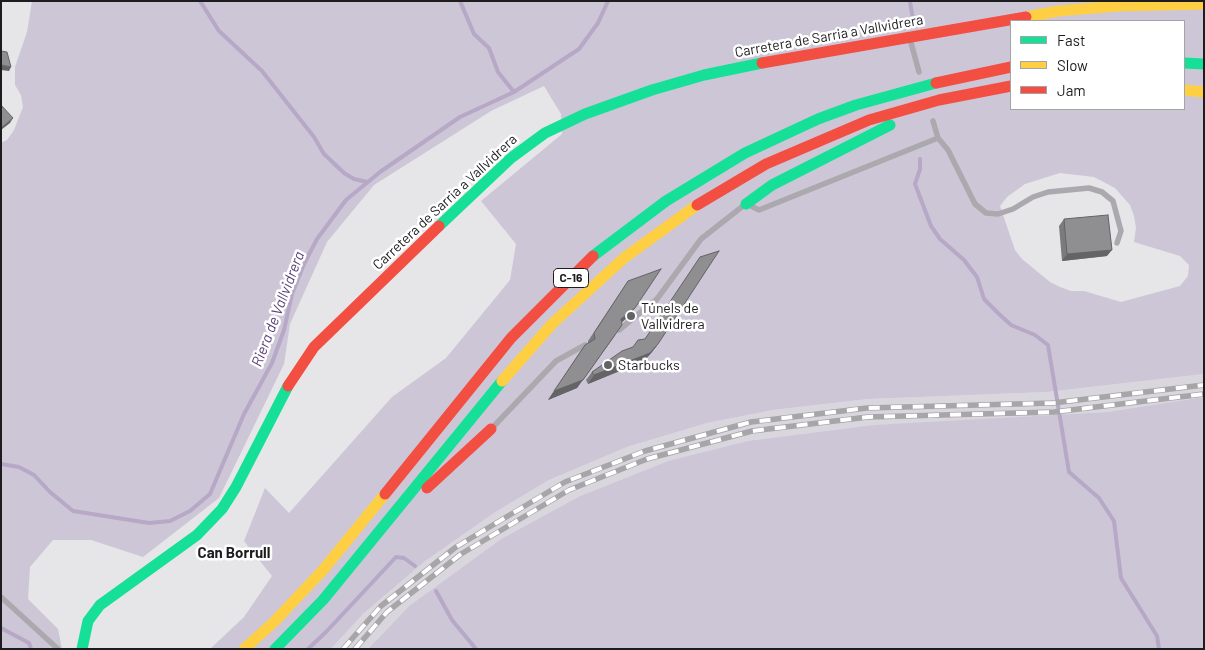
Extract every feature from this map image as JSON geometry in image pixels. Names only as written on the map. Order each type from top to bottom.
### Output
[{"type":"main road","name":"Carretera de Sarria a Vallvidrera","points":[[82,649],[88,621],[100,605],[197,535],[222,509],[236,487],[287,387],[314,347],[511,158],[532,142],[585,114],[677,82],[742,67],[1076,8],[1204,4]]},
{"type":"main road","points":[[1185,63],[1204,64]]},
{"type":"main road","name":"C-16","points":[[244,649],[274,622],[323,570],[511,338],[590,259],[615,238],[666,201],[722,166],[745,153],[818,119],[856,105],[901,92],[1010,67]]},
{"type":"main road","name":"C-16","points":[[275,649],[323,600],[388,523],[492,393],[552,324],[602,278],[657,232],[723,188],[766,164],[869,120],[952,96],[1010,86]]},
{"type":"main road","points":[[746,204],[772,185],[910,115],[924,104]]},
{"type":"main road","points":[[388,523],[491,429]]},
{"type":"lane","points":[[910,37],[919,72]]},
{"type":"lane","points":[[934,120],[938,138],[948,150],[975,204],[986,213],[998,214],[1014,209],[1033,197],[1048,192],[1089,188],[1102,192],[1113,201],[1121,231],[1117,243]]},
{"type":"lane","points":[[619,330],[657,299],[701,239],[746,204],[759,210],[938,138]]},
{"type":"lane","points":[[491,429],[556,362],[585,345]]},
{"type":"lane","points":[[1,597],[58,649]]},
{"type":"shaded area","points":[[32,1],[1204,1],[1204,374],[1047,392],[868,399],[773,410],[707,423],[627,447],[549,480],[494,513],[424,562],[363,614],[331,649],[210,649],[244,617],[272,576],[244,541],[265,488],[289,513],[392,397],[446,358],[510,280],[516,244],[481,201],[562,134],[561,114],[544,86],[491,111],[374,185],[327,242],[290,324],[284,364],[219,498],[143,557],[91,540],[53,540],[30,567],[28,599],[58,629],[62,649],[1,649],[1,143],[7,140],[14,130],[23,107],[21,95],[15,85],[15,67],[27,32]],"holes":[[[1060,173],[1094,177],[1115,188],[1130,205],[1136,228],[1134,242],[1180,256],[1189,265],[1188,276],[1180,286],[1121,302],[1084,291],[1071,291],[1060,287],[1050,282],[1022,259],[1015,250],[1000,206],[1007,197],[1025,184]]]},
{"type":"shaded area","points":[[1204,374],[1204,397],[1107,412],[975,420],[668,461],[580,496],[501,539],[409,606],[368,649],[331,649],[363,614],[424,562],[494,513],[549,480],[627,447],[707,423],[773,410],[868,399],[1047,392]]},
{"type":"shaded area","points":[[1204,397],[1204,649],[368,649],[409,606],[501,539],[580,496],[668,461],[748,441],[874,425],[1107,412]]},
{"type":"building","points":[[1,51],[7,52],[11,67],[1,65]]},
{"type":"building","points":[[1,105],[13,118],[1,128]]},
{"type":"building","points":[[1108,215],[1112,250],[1067,254],[1064,219]]},
{"type":"building","points":[[719,251],[658,344],[650,353],[594,375],[592,372],[622,351],[633,347],[638,340],[645,339],[700,257]]},
{"type":"building","points":[[661,269],[635,308],[621,319],[622,325],[583,380],[554,391],[585,345],[595,339],[594,333],[628,281]]},
{"type":"waterway","points":[[200,1],[219,31],[262,71],[314,137],[324,154],[344,173],[354,179],[367,182]]},
{"type":"waterway","points":[[460,1],[474,34],[489,48],[498,72],[514,92]]},
{"type":"waterway","name":"Riera de Vallvidrera","points":[[1,464],[19,467],[34,475],[50,492],[73,511],[149,523],[170,521],[190,511],[210,494],[244,414],[272,363],[284,330],[292,294],[304,264],[317,239],[346,200],[380,172],[460,117],[514,92],[579,49],[598,23],[608,1]]},
{"type":"waterway","points":[[910,1],[913,20]]},
{"type":"waterway","points":[[920,159],[920,169],[915,184],[931,226],[940,239],[964,260],[977,277],[984,299],[1011,325],[1035,335],[1048,345],[1069,472],[1099,498],[1114,521],[1121,578],[1157,636],[1159,649]]},
{"type":"waterway","points":[[308,649],[396,557],[404,558],[415,566]]},
{"type":"waterway","points":[[436,591],[452,620],[476,649]]},
{"type":"waterway","name":"Riera de Vallvidrera","points":[[1,628],[29,643],[31,649]]},
{"type":"railway","points":[[343,649],[381,606],[456,547],[565,482],[645,451],[751,422],[867,408],[1053,403],[1204,385]]},
{"type":"railway","points":[[355,649],[387,612],[461,554],[569,490],[647,459],[752,431],[868,417],[1054,412],[1204,394]]},
{"type":"traffic: fast","points":[[439,226],[511,158],[545,133],[585,114],[652,90],[704,75],[762,63]]},
{"type":"traffic: fast","points":[[1185,63],[1204,64]]},
{"type":"traffic: fast","points":[[593,256],[666,201],[745,153],[818,119],[856,105],[936,83]]},
{"type":"traffic: fast","points":[[746,204],[772,185],[890,125]]},
{"type":"traffic: fast","points":[[275,649],[323,600],[502,381]]},
{"type":"traffic: fast","points":[[82,649],[88,621],[100,605],[197,535],[222,509],[236,487],[288,386]]},
{"type":"traffic: slow","points":[[1026,17],[1058,11],[1118,6],[1204,4]]},
{"type":"traffic: slow","points":[[1185,90],[1204,92]]},
{"type":"traffic: slow","points":[[502,381],[552,324],[624,258],[697,205]]},
{"type":"traffic: slow","points":[[244,649],[274,622],[323,570],[385,494]]},
{"type":"traffic: jam","points":[[762,63],[1026,17]]},
{"type":"traffic: jam","points":[[936,83],[1010,67]]},
{"type":"traffic: jam","points":[[697,205],[766,164],[869,120],[939,100],[1010,86]]},
{"type":"traffic: jam","points":[[288,386],[314,347],[439,226]]},
{"type":"traffic: jam","points":[[385,494],[511,338],[593,256]]},
{"type":"traffic: jam","points":[[427,488],[491,429]]},
{"type":"place","name":"Túnels de Vallvidrera","points":[[631,316]]},
{"type":"place","name":"Starbucks","points":[[608,365]]},
{"type":"district","name":"Can Borrull","points":[[234,553]]}]
